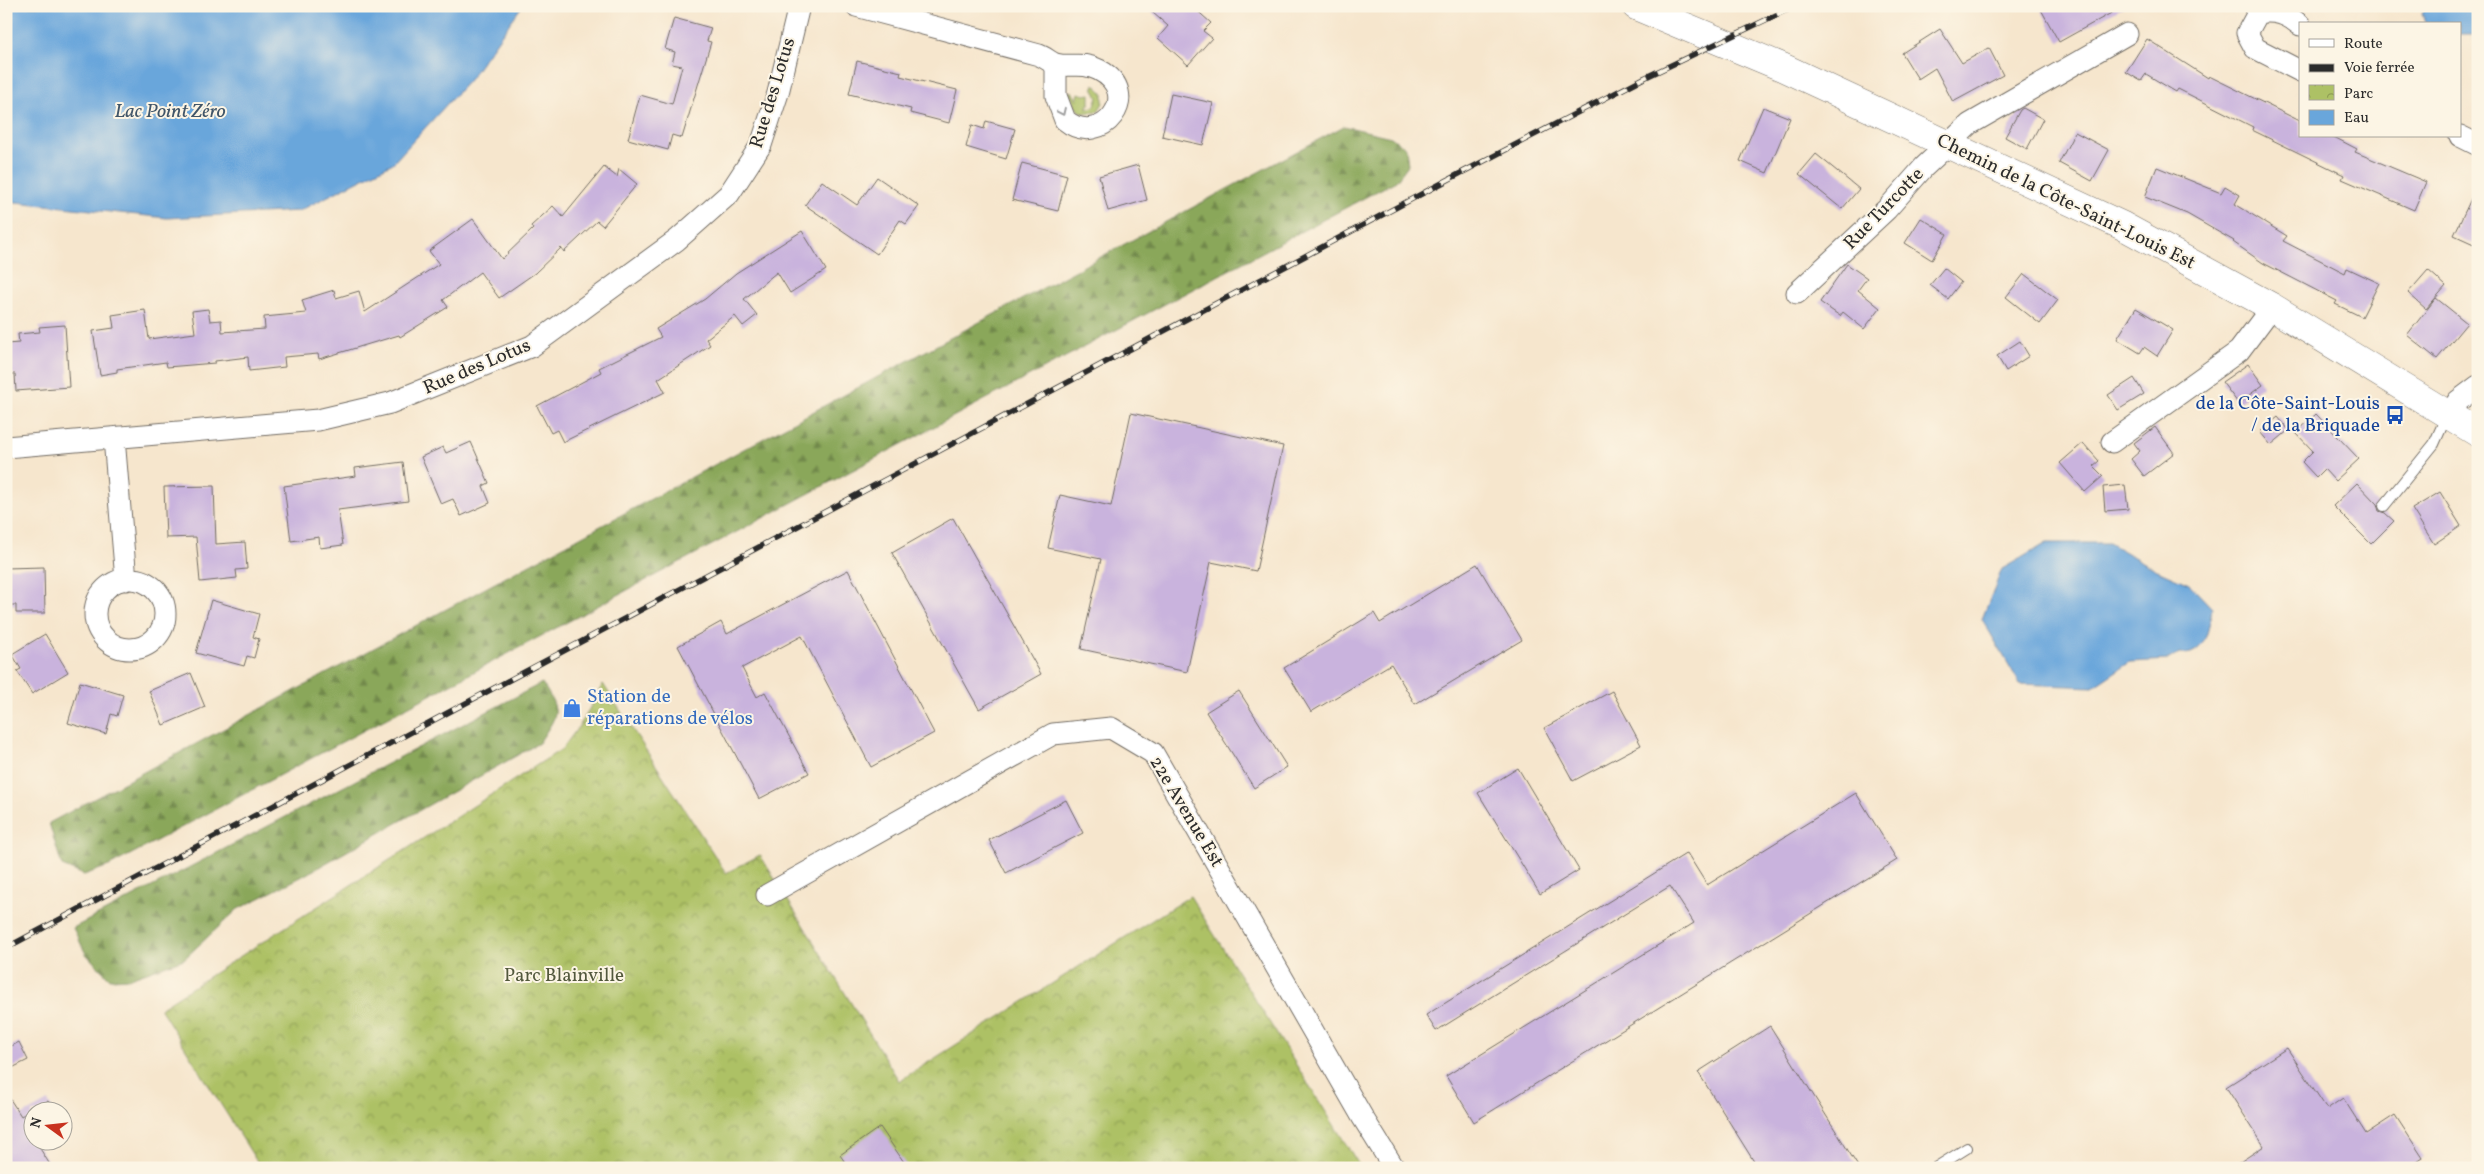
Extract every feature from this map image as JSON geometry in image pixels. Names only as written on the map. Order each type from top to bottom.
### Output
[{"type":"street","name":"Rue des Lotus","points":[[6,447],[318,420],[390,403],[532,346],[677,240],[730,194],[761,145],[778,93],[799,6]]},
{"type":"street","points":[[856,6],[1039,55],[1056,64]]},
{"type":"street","name":"Chemin de la Côte-Saint-Louis Est","points":[[1636,6],[1671,12],[1782,67],[2116,222],[2272,308],[2478,433]]},
{"type":"street","points":[[2299,24],[2293,19],[2273,10],[2258,13],[2247,33],[2255,48],[2299,70]]},
{"type":"street","name":"Rue Turcotte","points":[[1797,293],[1887,209],[1947,144],[1970,124],[2127,34]]},
{"type":"street","points":[[2462,137],[2478,145]]},
{"type":"street","points":[[2112,442],[2239,350],[2272,308]]},
{"type":"street","points":[[2448,415],[2458,400],[2478,386]]},
{"type":"street","points":[[114,438],[126,580]]},
{"type":"street","name":"22e Avenue Est","points":[[767,895],[1054,734],[1111,728],[1154,753],[1363,1118],[1394,1168]]},
{"type":"lane","points":[[2384,506],[2434,444],[2448,415]]},
{"type":"lane","points":[[1936,1168],[1968,1148]]},
{"type":"green space","points":[[1094,84],[1103,93],[1103,103],[1098,111],[1083,113],[1076,108],[1069,92],[1072,91],[1077,101],[1079,93],[1084,95],[1090,94],[1090,103],[1086,108],[1094,107],[1098,98],[1093,87]]},
{"type":"green space","points":[[1344,126],[1391,137],[1406,148],[1408,165],[1396,181],[109,866],[84,875],[62,866],[49,823]]},
{"type":"green space","points":[[542,683],[553,701],[555,713],[554,719],[539,743],[303,876],[238,909],[184,959],[130,978],[110,979],[86,954],[73,928]]},
{"type":"green space","name":"Parc Blainville","points":[[603,684],[726,873],[760,855],[899,1081],[1190,896],[1361,1168],[261,1168],[160,1008],[562,749],[582,722]]},
{"type":"water","name":"Lac Point Zéro","points":[[6,6],[522,6],[469,80],[393,163],[299,211],[167,218],[6,201]]},
{"type":"water","points":[[2427,6],[2478,6],[2478,34],[2462,34],[2462,22],[2425,22],[2422,14]]},
{"type":"water","points":[[2047,543],[2109,543],[2155,569],[2189,584],[2212,608],[2207,632],[2201,646],[2195,651],[2188,654],[2179,654],[2170,660],[2130,662],[2093,687],[2020,684],[1982,619],[2002,569]]},
{"type":"building","points":[[1145,6],[1192,6],[1211,23],[1203,31],[1212,38],[1188,65],[1158,38],[1168,26]]},
{"type":"building","points":[[2039,6],[2124,6],[2059,42]]},
{"type":"building","points":[[674,18],[711,28],[707,41],[711,42],[682,138],[672,135],[668,150],[628,139],[640,95],[672,104],[682,66],[672,64],[675,52],[665,49]]},
{"type":"building","points":[[1940,29],[1962,63],[1989,48],[2003,75],[1953,102],[1935,68],[1918,79],[1902,53]]},
{"type":"building","points":[[2147,39],[2208,78],[2209,76],[2299,121],[2299,138],[2336,138],[2357,149],[2355,152],[2426,182],[2414,210],[2342,179],[2344,175],[2252,130],[2253,127],[2178,89],[2176,92],[2146,74],[2141,81],[2126,72]]},
{"type":"building","points":[[857,61],[901,72],[900,76],[957,90],[949,123],[910,113],[911,109],[849,94]]},
{"type":"building","points":[[1171,94],[1213,103],[1203,145],[1162,136]]},
{"type":"building","points":[[1763,107],[1790,118],[1767,173],[1740,161]]},
{"type":"building","points":[[2023,108],[2043,119],[2027,149],[2005,137]]},
{"type":"building","points":[[986,121],[1015,129],[1006,159],[966,147],[972,125],[984,129]]},
{"type":"building","points":[[2075,132],[2109,150],[2092,181],[2059,163]]},
{"type":"building","points":[[1816,154],[1859,189],[1842,209],[1799,174]]},
{"type":"building","points":[[1022,163],[1067,175],[1058,211],[1012,200]]},
{"type":"building","points":[[1138,165],[1147,200],[1108,211],[1099,176]]},
{"type":"building","points":[[604,167],[617,177],[619,169],[637,184],[603,226],[597,221],[564,252],[561,248],[535,273],[499,298],[480,272],[443,300],[448,307],[400,337],[399,335],[319,359],[318,354],[284,357],[285,367],[249,371],[248,357],[215,361],[215,363],[167,367],[166,362],[117,369],[117,372],[100,375],[93,331],[114,328],[112,315],[145,310],[149,339],[195,333],[192,311],[208,309],[210,321],[221,320],[222,332],[265,329],[264,317],[306,313],[302,300],[334,290],[336,298],[359,291],[365,312],[439,264],[429,251],[473,219],[502,259],[533,229],[531,226],[553,206],[563,217]]},
{"type":"building","points":[[2157,167],[2221,193],[2225,186],[2240,195],[2235,204],[2287,236],[2283,241],[2345,273],[2347,268],[2379,283],[2362,317],[2335,304],[2337,301],[2263,263],[2234,241],[2187,214],[2145,197]]},
{"type":"building","points":[[877,177],[919,206],[906,224],[900,220],[877,254],[805,205],[822,181],[857,205]]},
{"type":"building","points":[[2478,184],[2478,246],[2454,235]]},
{"type":"building","points":[[1921,218],[1947,234],[1932,260],[1905,243]]},
{"type":"building","points":[[802,231],[826,270],[790,293],[777,272],[744,299],[757,315],[743,326],[735,316],[706,339],[710,345],[658,379],[665,392],[563,442],[557,430],[551,433],[537,406],[601,372],[599,368],[661,337],[656,329],[705,299],[736,273]]},
{"type":"building","points":[[1847,264],[1867,278],[1858,290],[1880,308],[1864,329],[1843,312],[1840,316],[1820,302]]},
{"type":"building","points":[[1944,268],[1961,282],[1948,299],[1930,285]]},
{"type":"building","points":[[2428,270],[2446,286],[2426,309],[2408,293]]},
{"type":"building","points":[[2024,274],[2058,300],[2040,324],[2006,297]]},
{"type":"building","points":[[2436,298],[2467,323],[2437,359],[2407,335]]},
{"type":"building","points":[[2136,308],[2173,330],[2157,356],[2144,347],[2140,353],[2117,339]]},
{"type":"building","points":[[65,325],[69,387],[16,391],[15,374],[9,374],[6,344],[19,343],[18,334],[40,332],[39,327]]},
{"type":"building","points":[[2020,341],[2029,356],[2006,371],[1997,356]]},
{"type":"building","points":[[2248,364],[2263,385],[2238,403],[2222,382]]},
{"type":"building","points":[[2134,378],[2144,394],[2118,410],[2108,395]]},
{"type":"building","points":[[1131,413],[1283,446],[1256,571],[1211,562],[1187,672],[1081,649],[1101,559],[1048,548],[1060,495],[1111,506]]},
{"type":"building","points":[[2316,414],[2359,459],[2335,481],[2324,469],[2316,477],[2302,462],[2313,451],[2296,433]]},
{"type":"building","points":[[2278,417],[2289,430],[2271,445],[2260,432]]},
{"type":"building","points":[[2155,427],[2174,453],[2144,476],[2131,459],[2140,451],[2134,443]]},
{"type":"building","points":[[471,442],[489,483],[483,486],[490,503],[461,516],[453,499],[441,504],[421,457],[443,447],[446,453]]},
{"type":"building","points":[[2083,443],[2099,461],[2093,466],[2103,476],[2085,492],[2060,463]]},
{"type":"building","points":[[403,462],[408,501],[338,510],[343,545],[320,548],[319,537],[291,541],[284,486],[356,476],[355,468]]},
{"type":"building","points":[[2357,483],[2377,504],[2379,511],[2385,513],[2394,521],[2371,544],[2333,506]]},
{"type":"building","points":[[2125,485],[2128,509],[2105,511],[2103,487]]},
{"type":"building","points":[[214,486],[216,544],[245,542],[247,569],[236,570],[237,578],[200,582],[196,537],[166,538],[164,487]]},
{"type":"building","points":[[2440,492],[2461,526],[2434,544],[2412,509]]},
{"type":"building","points":[[953,518],[1041,674],[979,709],[892,553]]},
{"type":"building","points":[[1477,564],[1522,640],[1415,704],[1391,664],[1311,712],[1284,668],[1374,613],[1380,623]]},
{"type":"building","points":[[44,567],[45,613],[16,613],[16,605],[6,605],[6,568]]},
{"type":"building","points":[[848,570],[934,733],[871,767],[802,636],[742,668],[757,697],[765,692],[809,773],[759,799],[678,646],[721,622],[727,634]]},
{"type":"building","points":[[211,600],[259,614],[253,637],[259,639],[254,658],[247,656],[244,666],[196,653]]},
{"type":"building","points":[[45,634],[68,672],[32,694],[17,671],[21,669],[12,654]]},
{"type":"building","points":[[191,673],[205,707],[163,725],[149,691]]},
{"type":"building","points":[[80,682],[123,695],[117,716],[111,714],[106,734],[68,723]]},
{"type":"building","points":[[1239,691],[1287,767],[1254,788],[1206,712]]},
{"type":"building","points":[[1612,691],[1641,745],[1573,781],[1544,728]]},
{"type":"building","points":[[1518,768],[1579,870],[1540,894],[1478,793]]},
{"type":"building","points":[[1856,793],[1897,860],[1474,1122],[1446,1076],[1694,923],[1670,886],[1436,1031],[1426,1015],[1687,853],[1707,885]]},
{"type":"building","points":[[1066,800],[1083,833],[1006,873],[989,840]]},
{"type":"building","points":[[1770,1026],[1859,1168],[1758,1168],[1698,1072]]},
{"type":"building","points":[[19,1042],[28,1060],[6,1071],[6,1049]]},
{"type":"building","points":[[2287,1048],[2327,1109],[2343,1098],[2366,1134],[2395,1115],[2423,1158],[2408,1168],[2231,1168],[2264,1146],[2226,1087]]},
{"type":"building","points":[[6,1093],[22,1115],[22,1152],[42,1152],[52,1168],[6,1168]]},
{"type":"building","points":[[880,1127],[908,1168],[849,1168],[840,1155]]},
{"type":"railway","points":[[6,948],[1459,174],[1644,78],[1795,6]]},
{"type":"place","name":"de la Côte-Saint-Louis / de la Briquade","points":[[2395,415]]},
{"type":"place","name":"Station de réparations de vélos","points":[[572,708]]}]
